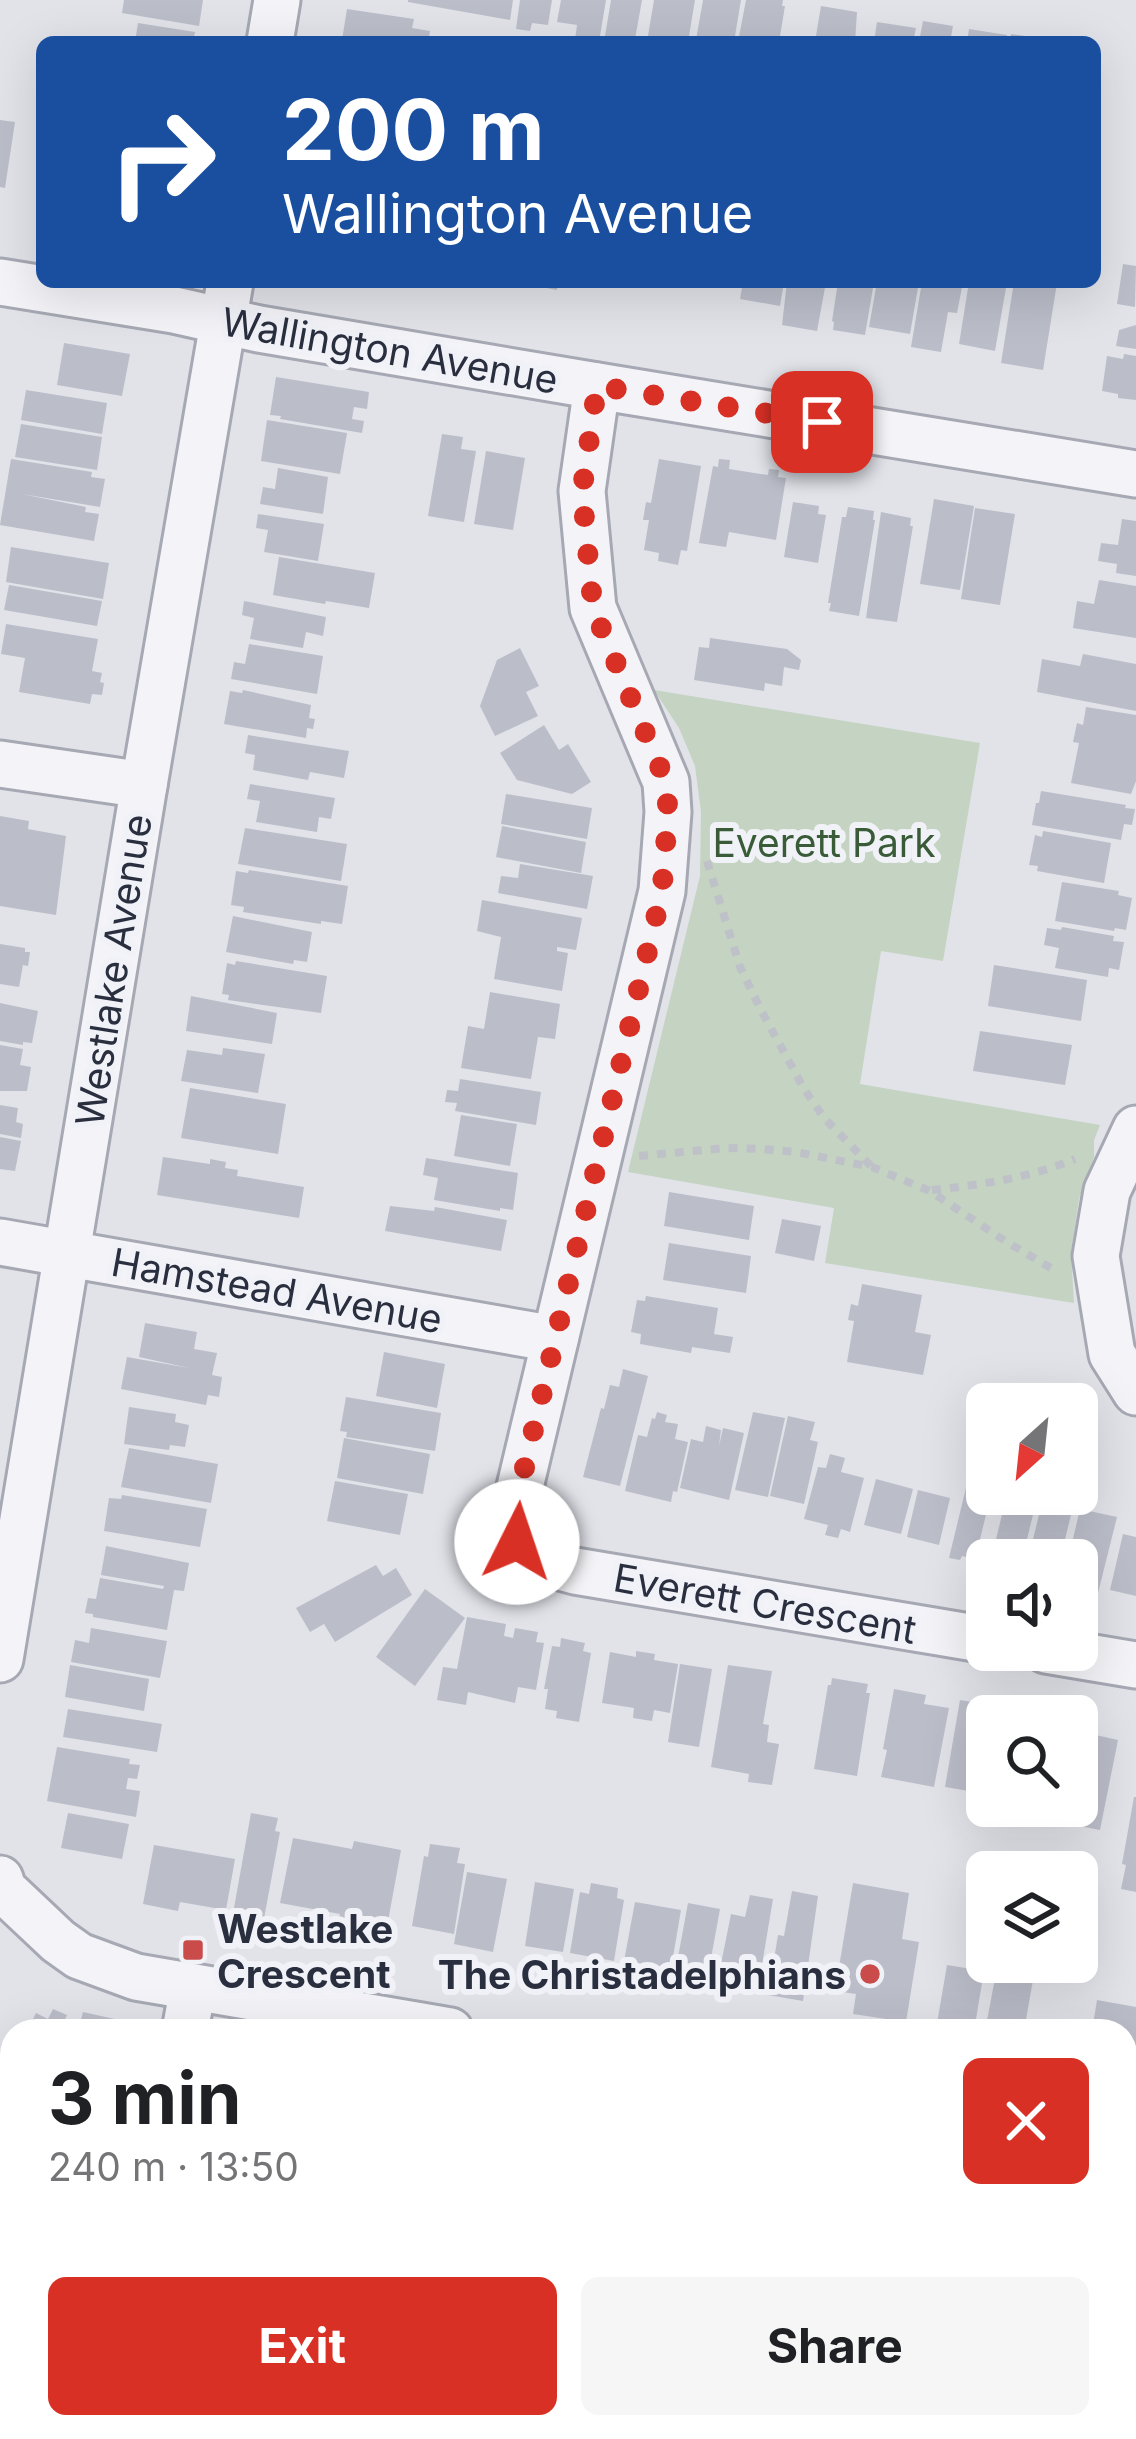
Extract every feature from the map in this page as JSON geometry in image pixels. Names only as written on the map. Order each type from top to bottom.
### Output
[{"type":"street","points":[[271,36],[277,0]]},
{"type":"street","name":"Wallington Avenue","points":[[0,282],[36,288]]},
{"type":"street","name":"Wallington Avenue","points":[[37,288],[174,310],[227,302],[597,386],[1136,474]]},
{"type":"street","name":"Westlake Avenue","points":[[0,1659],[227,302]]},
{"type":"street","name":"Everett Crescent","points":[[597,386],[582,491],[593,608],[666,782],[668,812],[662,891],[514,1512],[517,1542],[538,1561],[574,1571],[966,1636]]},
{"type":"street","points":[[0,764],[144,785]]},
{"type":"street","points":[[1136,1129],[1107,1191],[1096,1256],[1112,1354],[1136,1392]]},
{"type":"street","name":"Hamstead Avenue","points":[[0,1242],[555,1339]]},
{"type":"street","points":[[1098,1659],[1136,1665]]},
{"type":"street","points":[[0,1879],[3,1888],[79,1956],[136,1977],[189,2009],[308,2019]]},
{"type":"path","points":[[706,860],[740,967],[784,1053],[824,1118],[872,1167]]},
{"type":"path","points":[[626,1157],[763,1149],[872,1167],[930,1191],[1005,1241],[1101,1293]]},
{"type":"path","points":[[930,1191],[1036,1173],[1084,1154]]},
{"type":"green space","name":"Everett Park","points":[[654,690],[980,743],[943,961],[881,951],[860,1084],[1100,1125],[1079,1199],[1071,1253],[1074,1303],[825,1263],[834,1208],[628,1172],[700,876],[701,812],[695,766],[679,728]]},
{"type":"building","points":[[124,0],[203,0],[199,26],[122,13]]},
{"type":"building","points":[[408,0],[513,0],[510,20]]},
{"type":"building","points":[[520,0],[552,0],[548,25],[532,23],[530,31],[516,29]]},
{"type":"building","points":[[561,0],[606,0],[600,36],[576,36],[577,25],[557,22]]},
{"type":"building","points":[[611,0],[642,0],[636,36],[605,36]]},
{"type":"building","points":[[654,0],[695,0],[689,36],[648,36]]},
{"type":"building","points":[[703,0],[741,0],[735,36],[697,36]]},
{"type":"building","points":[[746,0],[783,0],[780,36],[739,36]]},
{"type":"building","points":[[821,6],[857,12],[855,36],[816,36]]},
{"type":"building","points":[[347,9],[414,19],[412,28],[430,31],[429,36],[343,36]]},
{"type":"building","points":[[923,21],[953,26],[951,36],[920,36]]},
{"type":"building","points":[[877,22],[916,28],[914,36],[875,36]]},
{"type":"building","points":[[138,23],[195,32],[194,36],[136,36]]},
{"type":"building","points":[[969,29],[1007,35],[1007,36],[968,36]]},
{"type":"building","points":[[0,120],[15,122],[5,188],[0,187]]},
{"type":"building","points":[[1123,264],[1136,266],[1135,307],[1117,304]]},
{"type":"building","points":[[742,288],[783,288],[780,306],[740,299]]},
{"type":"building","points":[[786,288],[825,288],[817,331],[782,325]]},
{"type":"building","points":[[837,288],[873,288],[865,335],[833,330]]},
{"type":"building","points":[[876,288],[918,288],[910,334],[869,327]]},
{"type":"building","points":[[921,288],[962,288],[957,313],[948,312],[941,352],[911,347]]},
{"type":"building","points":[[968,288],[1006,288],[995,351],[959,344]]},
{"type":"building","points":[[1013,288],[1056,288],[1043,370],[1001,363]]},
{"type":"building","points":[[1136,325],[1136,349],[1116,346],[1119,330]]},
{"type":"building","points":[[64,343],[130,354],[122,396],[57,385]]},
{"type":"building","points":[[1124,354],[1136,356],[1136,400],[1102,391],[1107,356],[1123,359]]},
{"type":"building","points":[[276,377],[369,392],[367,409],[354,407],[352,419],[364,421],[362,433],[270,415]]},
{"type":"building","points":[[26,390],[107,403],[102,434],[21,420]]},
{"type":"building","points":[[267,420],[347,433],[340,474],[261,461]]},
{"type":"building","points":[[21,424],[102,437],[97,470],[15,457]]},
{"type":"building","points":[[442,434],[463,437],[461,449],[476,451],[464,522],[428,516]]},
{"type":"building","points":[[486,451],[525,458],[513,530],[474,524]]},
{"type":"building","points":[[11,459],[92,472],[91,477],[105,479],[100,507],[22,494],[99,514],[94,541],[0,525]]},
{"type":"building","points":[[659,459],[701,466],[687,551],[681,550],[678,565],[658,561],[659,553],[644,550],[649,520],[643,520]]},
{"type":"building","points":[[719,459],[730,460],[729,469],[768,475],[769,469],[779,470],[778,477],[786,478],[776,540],[729,532],[726,547],[699,543],[713,466],[718,467]]},
{"type":"building","points":[[278,468],[328,477],[323,514],[260,504],[263,487],[275,489]]},
{"type":"building","points":[[934,499],[974,506],[960,590],[920,584]]},
{"type":"building","points":[[793,502],[819,506],[818,514],[826,515],[818,563],[784,557]]},
{"type":"building","points":[[848,507],[874,511],[875,520],[859,616],[829,611],[828,603],[842,517]]},
{"type":"building","points":[[975,508],[1015,514],[1000,605],[961,599]]},
{"type":"building","points":[[881,512],[911,518],[913,526],[897,622],[866,618]]},
{"type":"building","points":[[258,514],[324,524],[318,561],[264,552],[268,530],[256,528]]},
{"type":"building","points":[[1122,519],[1136,521],[1136,576],[1116,573],[1117,564],[1098,561],[1101,543],[1118,545]]},
{"type":"building","points":[[11,547],[109,563],[103,599],[6,582]]},
{"type":"building","points":[[279,557],[375,573],[369,608],[273,595]]},
{"type":"building","points":[[1099,580],[1136,586],[1136,638],[1073,628],[1077,601],[1094,604]]},
{"type":"building","points":[[9,585],[102,601],[97,626],[4,610]]},
{"type":"building","points":[[244,601],[326,617],[323,636],[306,632],[303,648],[250,639],[254,618],[242,615]]},
{"type":"building","points":[[6,624],[98,639],[92,671],[102,673],[102,695],[92,694],[90,704],[19,692],[25,658],[1,654]]},
{"type":"building","points":[[710,638],[787,649],[801,660],[799,670],[784,667],[782,686],[765,683],[764,691],[694,680],[699,647],[709,648]]},
{"type":"building","points":[[249,644],[323,656],[317,694],[231,679],[234,662],[245,664]]},
{"type":"building","points":[[520,648],[539,686],[526,692],[538,716],[495,736],[480,706],[497,660]]},
{"type":"building","points":[[1083,654],[1136,664],[1136,711],[1037,692],[1042,659],[1080,666]]},
{"type":"building","points":[[230,691],[311,705],[313,729],[307,728],[306,738],[224,724]]},
{"type":"building","points":[[1086,707],[1136,715],[1136,781],[1131,794],[1071,783],[1079,743],[1073,742]]},
{"type":"building","points":[[544,725],[559,750],[568,744],[591,782],[572,794],[517,780],[500,753]]},
{"type":"building","points":[[248,735],[349,751],[344,778],[310,772],[308,780],[253,770],[255,755],[245,753]]},
{"type":"building","points":[[250,784],[335,798],[331,819],[319,817],[317,832],[256,822],[260,801],[247,799]]},
{"type":"building","points":[[1041,791],[1126,805],[1135,809],[1132,825],[1124,824],[1121,840],[1032,825]]},
{"type":"building","points":[[506,794],[592,808],[587,839],[501,824]]},
{"type":"building","points":[[0,816],[29,821],[28,829],[66,836],[56,915],[0,906]]},
{"type":"building","points":[[502,826],[586,842],[581,873],[496,857]]},
{"type":"building","points":[[245,828],[347,844],[341,881],[238,864]]},
{"type":"building","points":[[1043,831],[1111,843],[1104,883],[1037,871],[1038,866],[1029,865],[1035,835],[1042,837]]},
{"type":"building","points":[[520,864],[593,876],[587,909],[498,893],[501,876],[518,878]]},
{"type":"building","points":[[236,871],[348,886],[342,924],[243,912],[244,907],[231,905]]},
{"type":"building","points":[[1062,882],[1119,891],[1118,895],[1132,898],[1126,930],[1055,921]]},
{"type":"building","points":[[482,900],[582,918],[576,950],[557,947],[568,953],[562,991],[494,979],[501,937],[477,931]]},
{"type":"building","points":[[233,916],[312,932],[307,962],[294,960],[293,964],[226,952]]},
{"type":"building","points":[[1062,927],[1124,942],[1119,970],[1109,968],[1108,977],[1055,968],[1059,948],[1044,945],[1047,928]]},
{"type":"building","points":[[0,944],[30,952],[19,987],[0,984]]},
{"type":"building","points":[[236,961],[327,976],[321,1013],[228,1000],[229,995],[222,994],[227,963],[235,965]]},
{"type":"building","points":[[994,965],[1087,980],[1081,1021],[988,1006]]},
{"type":"building","points":[[490,992],[560,1004],[555,1039],[538,1037],[531,1079],[461,1068],[468,1026],[484,1029]]},
{"type":"building","points":[[191,996],[277,1013],[272,1044],[186,1031]]},
{"type":"building","points":[[0,1003],[38,1011],[32,1043],[0,1041]]},
{"type":"building","points":[[980,1031],[1072,1045],[1065,1085],[973,1071]]},
{"type":"building","points":[[0,1045],[23,1049],[20,1065],[31,1067],[27,1091],[0,1091]]},
{"type":"building","points":[[223,1048],[265,1054],[258,1093],[181,1081],[187,1050],[222,1055]]},
{"type":"building","points":[[460,1079],[541,1092],[536,1125],[455,1111],[457,1103],[445,1102],[447,1090],[458,1091]]},
{"type":"building","points":[[190,1088],[286,1104],[278,1154],[181,1138]]},
{"type":"building","points":[[0,1105],[18,1108],[21,1138],[0,1134]]},
{"type":"building","points":[[461,1115],[517,1124],[510,1166],[454,1156]]},
{"type":"building","points":[[0,1137],[21,1141],[15,1171],[0,1169]]},
{"type":"building","points":[[163,1157],[226,1162],[225,1168],[238,1170],[237,1176],[304,1187],[299,1218],[157,1195]]},
{"type":"building","points":[[426,1158],[518,1173],[513,1210],[434,1200],[438,1178],[423,1175]]},
{"type":"building","points":[[669,1192],[754,1206],[749,1240],[664,1226]]},
{"type":"building","points":[[390,1206],[434,1211],[435,1207],[507,1220],[501,1251],[385,1231]]},
{"type":"building","points":[[782,1219],[821,1226],[814,1261],[775,1253]]},
{"type":"building","points":[[669,1243],[751,1256],[746,1293],[663,1280]]},
{"type":"building","points":[[862,1284],[922,1295],[915,1332],[931,1335],[923,1375],[847,1362],[854,1321],[848,1320],[851,1304],[858,1306]]},
{"type":"building","points":[[646,1296],[718,1308],[714,1334],[733,1337],[730,1353],[692,1347],[691,1353],[640,1344],[641,1334],[631,1332],[637,1300],[645,1301]]},
{"type":"building","points":[[145,1323],[197,1332],[194,1349],[217,1353],[212,1375],[222,1377],[219,1397],[208,1395],[206,1405],[121,1389],[127,1357],[189,1368],[139,1357]]},
{"type":"building","points":[[384,1352],[445,1364],[437,1408],[376,1396]]},
{"type":"building","points":[[623,1369],[648,1376],[620,1486],[583,1477],[601,1408],[610,1385],[619,1387]]},
{"type":"building","points":[[346,1397],[441,1413],[435,1451],[346,1437],[347,1432],[340,1431]]},
{"type":"building","points":[[129,1407],[176,1414],[175,1422],[189,1425],[185,1447],[170,1445],[169,1450],[124,1444]]},
{"type":"building","points":[[657,1412],[667,1415],[665,1422],[678,1424],[675,1439],[688,1442],[671,1502],[625,1491],[638,1435],[647,1437]]},
{"type":"building","points":[[753,1412],[785,1418],[768,1497],[735,1490]]},
{"type":"building","points":[[788,1416],[815,1422],[810,1440],[818,1442],[804,1504],[770,1496]]},
{"type":"building","points":[[706,1426],[721,1430],[719,1446],[723,1428],[744,1433],[729,1500],[680,1488],[691,1439],[703,1442]]},
{"type":"building","points":[[344,1438],[430,1454],[423,1494],[337,1478]]},
{"type":"building","points":[[129,1448],[218,1464],[211,1503],[121,1487]]},
{"type":"building","points":[[830,1454],[845,1458],[841,1472],[864,1478],[850,1532],[841,1529],[838,1538],[825,1535],[828,1525],[804,1519],[818,1467],[826,1468]]},
{"type":"building","points":[[876,1479],[913,1489],[901,1534],[864,1525]]},
{"type":"building","points":[[335,1481],[408,1494],[400,1535],[327,1521]]},
{"type":"building","points":[[966,1488],[966,1515],[986,1515],[980,1539],[966,1539],[966,1557],[949,1558]]},
{"type":"building","points":[[918,1490],[950,1498],[939,1545],[907,1537]]},
{"type":"building","points":[[122,1495],[207,1509],[200,1547],[104,1531],[109,1498],[121,1499]]},
{"type":"building","points":[[1002,1515],[1033,1515],[1027,1539],[996,1539]]},
{"type":"building","points":[[1039,1515],[1071,1515],[1065,1539],[1033,1539]]},
{"type":"building","points":[[1079,1515],[1117,1517],[1098,1593],[1098,1539],[1073,1539]]},
{"type":"building","points":[[1123,1534],[1136,1537],[1136,1596],[1110,1590]]},
{"type":"building","points":[[106,1546],[189,1563],[184,1591],[174,1590],[167,1630],[85,1613],[88,1598],[96,1599],[100,1578],[164,1586],[101,1575]]},
{"type":"building","points":[[376,1565],[383,1576],[396,1568],[412,1595],[335,1642],[324,1624],[310,1632],[296,1608]]},
{"type":"building","points":[[425,1589],[465,1618],[415,1686],[376,1657]]},
{"type":"building","points":[[467,1617],[506,1624],[504,1636],[513,1638],[515,1628],[538,1632],[536,1642],[544,1643],[536,1690],[518,1687],[515,1703],[468,1692],[466,1705],[437,1700],[443,1667],[457,1669]]},
{"type":"building","points":[[91,1628],[167,1641],[160,1678],[71,1662],[75,1640],[89,1643]]},
{"type":"building","points":[[561,1638],[585,1643],[583,1651],[591,1653],[579,1722],[556,1718],[557,1711],[545,1709],[552,1646],[560,1647]]},
{"type":"building","points":[[636,1651],[678,1664],[670,1713],[654,1710],[652,1721],[633,1718],[634,1708],[602,1703],[610,1652],[636,1657]]},
{"type":"building","points":[[680,1664],[712,1669],[699,1747],[668,1742]]},
{"type":"building","points":[[70,1665],[149,1679],[144,1711],[65,1697]]},
{"type":"building","points":[[728,1665],[772,1671],[763,1724],[769,1725],[767,1742],[779,1744],[772,1785],[748,1782],[749,1774],[711,1767]]},
{"type":"building","points":[[832,1678],[868,1684],[857,1776],[814,1769]]},
{"type":"building","points":[[894,1689],[926,1695],[924,1704],[949,1708],[934,1787],[881,1777]]},
{"type":"building","points":[[960,1700],[966,1701],[966,1790],[945,1787]]},
{"type":"building","points":[[68,1709],[162,1724],[157,1752],[63,1737]]},
{"type":"building","points":[[1098,1736],[1118,1740],[1100,1830],[1085,1827],[1098,1827]]},
{"type":"building","points":[[57,1747],[130,1759],[129,1764],[140,1765],[137,1779],[128,1778],[126,1789],[140,1791],[136,1817],[47,1801]]},
{"type":"building","points":[[1136,1797],[1136,1892],[1121,1889]]},
{"type":"building","points":[[68,1813],[129,1824],[122,1859],[61,1848]]},
{"type":"building","points":[[251,1813],[278,1818],[275,1831],[280,1832],[263,1924],[232,1919]]},
{"type":"building","points":[[293,1838],[352,1849],[354,1841],[401,1850],[387,1927],[280,1903]]},
{"type":"building","points":[[430,1844],[460,1848],[457,1863],[465,1864],[454,1934],[412,1926]]},
{"type":"building","points":[[154,1845],[235,1859],[226,1910],[180,1902],[178,1911],[143,1904]]},
{"type":"building","points":[[467,1872],[507,1879],[493,1952],[454,1944]]},
{"type":"building","points":[[535,1882],[574,1889],[563,1952],[525,1946]]},
{"type":"building","points":[[591,1883],[618,1888],[617,1898],[624,1900],[614,1961],[570,1953],[580,1892],[589,1894]]},
{"type":"building","points":[[853,1883],[909,1893],[902,1939],[919,1942],[906,2019],[853,2014],[856,1994],[835,1991]]},
{"type":"building","points":[[792,1891],[818,1896],[803,2001],[768,1995],[778,1935],[784,1936]]},
{"type":"building","points":[[750,1895],[773,1899],[760,1977],[720,1969],[731,1914],[745,1917]]},
{"type":"building","points":[[635,1902],[681,1910],[671,1969],[624,1961]]},
{"type":"building","points":[[688,1903],[720,1909],[706,1986],[691,1984],[693,1971],[676,1968]]},
{"type":"building","points":[[947,1965],[966,1968],[966,1983],[982,1983],[976,2019],[938,2019]]},
{"type":"building","points":[[994,1983],[1032,1983],[1026,2019],[987,2019]]},
{"type":"building","points":[[1097,2000],[1136,2007],[1136,2019],[1094,2019]]},
{"type":"building","points":[[53,2009],[67,2015],[65,2019],[48,2019]]},
{"type":"building","points":[[83,2012],[114,2019],[81,2019]]},
{"type":"place","name":"Westlake Crescent","points":[[193,1950]]},
{"type":"place","name":"The Christadelphians","points":[[870,1974]]},
{"type":"route","points":[[517,1542],[514,1512],[662,891],[668,812],[666,782],[593,608],[582,491],[597,386],[822,422]]}]
